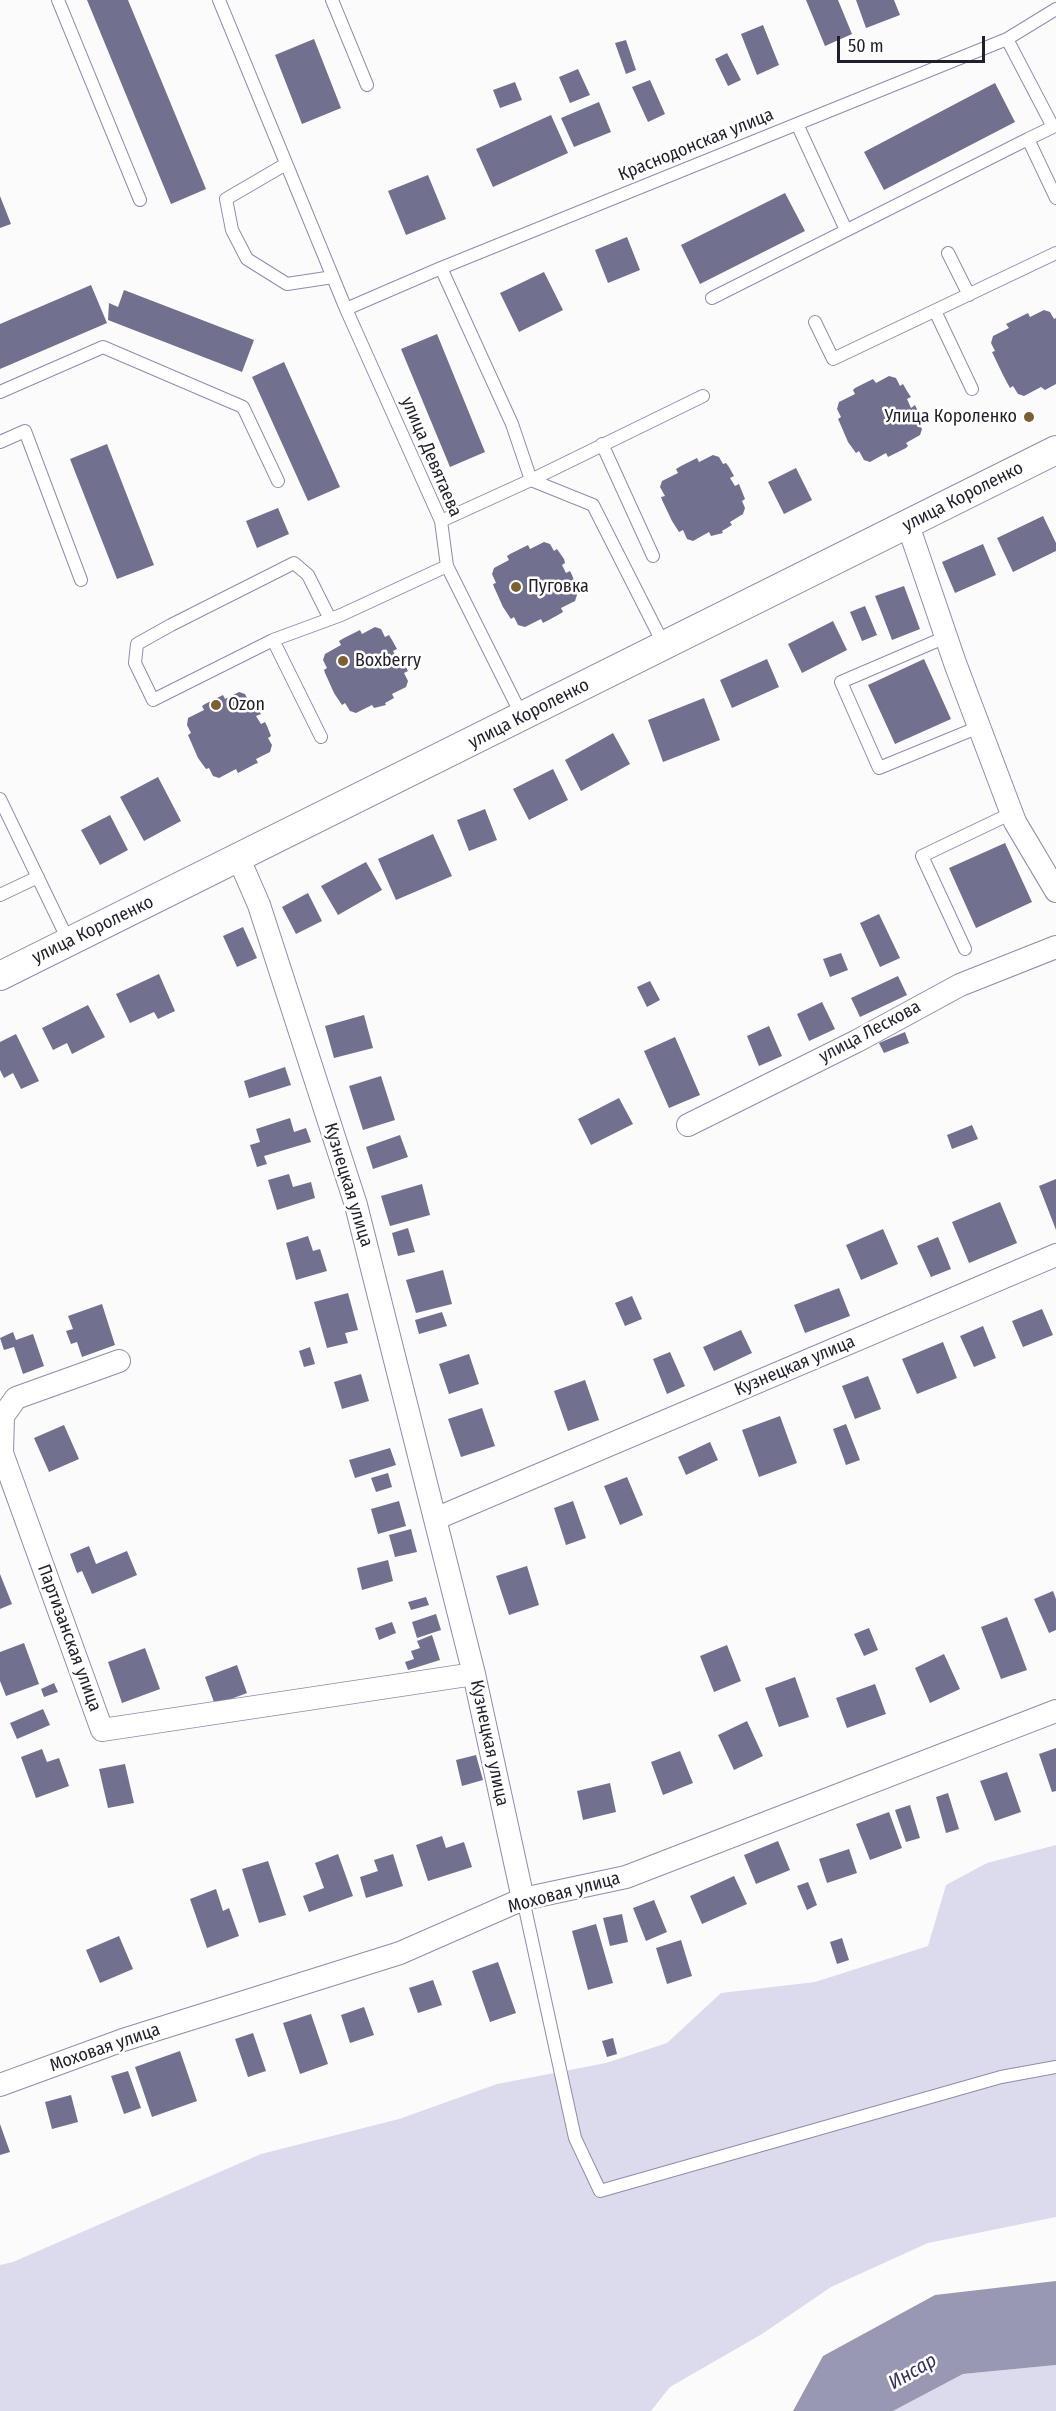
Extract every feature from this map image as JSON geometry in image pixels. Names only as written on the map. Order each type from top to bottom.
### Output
[{"type":"street","name":"улица Короленко","points":[[0,976],[239,859],[1056,450]]},
{"type":"street","points":[[908,525],[946,637],[1012,813],[1056,891]]},
{"type":"street","name":"Кузнецкая улица","points":[[239,859],[259,905],[356,1205],[474,1674],[523,1899]]},
{"type":"street","name":"улица Лескова","points":[[688,1125],[856,1041],[960,985],[1056,947]]},
{"type":"street","name":"Кузнецкая улица","points":[[435,1518],[1056,1255]]},
{"type":"street","name":"Партизанская улица","points":[[119,1361],[16,1398],[3,1416],[2,1454],[102,1730],[474,1674]]},
{"type":"street","name":"Моховая улица","points":[[0,2085],[123,2040],[400,1953],[523,1899],[626,1877],[1056,1711]]},
{"type":"lane","points":[[58,0],[140,200]]},
{"type":"lane","name":"улица Девятаева","points":[[219,0],[346,309],[441,521],[447,566],[522,717]]},
{"type":"lane","points":[[332,0],[367,85]]},
{"type":"lane","name":"Краснодонская улица","points":[[346,309],[441,268],[1007,39],[1056,9]]},
{"type":"lane","points":[[712,298],[1053,127],[1007,39]]},
{"type":"lane","points":[[797,124],[846,230]]},
{"type":"lane","points":[[1028,139],[1056,198]]},
{"type":"lane","points":[[286,164],[226,199],[232,230],[247,259],[287,285],[333,277]]},
{"type":"lane","points":[[948,253],[969,295]]},
{"type":"lane","points":[[815,322],[833,359],[1056,253]]},
{"type":"lane","points":[[441,268],[512,423],[531,480],[592,505],[664,646]]},
{"type":"lane","points":[[934,311],[972,389]]},
{"type":"lane","points":[[0,392],[103,347],[243,407],[278,482]]},
{"type":"lane","points":[[441,521],[703,396]]},
{"type":"lane","points":[[0,442],[25,431],[81,580]]},
{"type":"lane","points":[[602,444],[653,556]]},
{"type":"lane","points":[[330,619],[308,575],[294,563],[137,644],[135,663],[153,700],[273,640],[330,619],[447,566]]},
{"type":"lane","points":[[946,637],[842,682],[879,768],[979,727]]},
{"type":"lane","points":[[273,640],[321,737]]},
{"type":"lane","points":[[0,799],[69,942]]},
{"type":"lane","points":[[965,949],[922,856],[1012,813]]},
{"type":"lane","points":[[0,895],[38,877]]},
{"type":"lane","points":[[523,1899],[575,2138],[600,2191],[1001,2077],[1056,2067]]},
{"type":"shaded area","points":[[1056,1845],[1056,2217],[928,2243],[831,2287],[762,2334],[670,2387],[651,2411],[0,2411],[0,2265],[13,2262],[261,2154],[399,2119],[497,2084],[606,2063],[667,2043],[721,1993],[815,1982],[928,1946],[946,1885],[987,1863]]},
{"type":"shaded area","points":[[1056,2365],[1056,2411],[893,2411],[963,2374]]},
{"type":"water","name":"Инсар","points":[[1056,2281],[1056,2365],[963,2374],[893,2411],[793,2411],[823,2356],[935,2295]]},
{"type":"building","points":[[87,0],[128,0],[206,189],[171,204]]},
{"type":"building","points":[[806,0],[838,0],[852,34],[825,46]]},
{"type":"building","points":[[856,0],[894,0],[900,15],[866,28]]},
{"type":"building","points":[[763,25],[779,65],[757,75],[741,34]]},
{"type":"building","points":[[314,39],[341,108],[302,124],[275,55]]},
{"type":"building","points":[[626,40],[636,70],[626,74],[615,43]]},
{"type":"building","points":[[727,53],[741,80],[728,86],[715,59]]},
{"type":"building","points":[[578,69],[590,95],[570,103],[559,77]]},
{"type":"building","points":[[650,80],[665,114],[648,122],[632,87]]},
{"type":"building","points":[[515,82],[522,100],[500,108],[493,90]]},
{"type":"building","points":[[995,83],[1015,122],[884,190],[864,152]]},
{"type":"building","points":[[599,102],[611,132],[574,147],[561,118]]},
{"type":"building","points":[[551,115],[568,153],[493,187],[476,149]]},
{"type":"building","points":[[428,175],[446,219],[406,235],[388,191]]},
{"type":"building","points":[[785,193],[805,231],[700,284],[681,245]]},
{"type":"building","points":[[0,196],[11,224],[0,228]]},
{"type":"building","points":[[627,237],[640,270],[608,283],[595,250]]},
{"type":"building","points":[[544,272],[563,310],[519,332],[500,293]]},
{"type":"building","points":[[91,285],[107,323],[0,369],[0,324]]},
{"type":"building","points":[[124,290],[254,340],[242,372],[108,320],[109,303],[118,307]]},
{"type":"building","points":[[1044,310],[1050,312],[1054,319],[1056,318],[1056,384],[1045,390],[1041,387],[1024,396],[1018,394],[1013,386],[1010,388],[992,352],[995,351],[991,343],[993,336],[1009,328],[1006,324],[1028,313],[1030,317]]},
{"type":"building","points":[[437,334],[485,452],[450,467],[401,349]]},
{"type":"building","points":[[284,362],[340,487],[308,501],[252,377]]},
{"type":"building","points":[[889,376],[896,378],[900,386],[903,384],[911,397],[907,399],[911,408],[915,405],[922,420],[918,422],[922,429],[920,435],[906,443],[908,446],[906,448],[888,457],[886,453],[870,462],[864,460],[859,451],[856,453],[848,442],[838,419],[841,417],[837,409],[839,402],[855,394],[853,390],[855,388],[873,379],[876,383]]},
{"type":"building","points":[[107,444],[154,565],[117,579],[70,459]]},
{"type":"building","points":[[713,455],[719,457],[723,464],[726,463],[729,467],[734,476],[730,478],[735,486],[739,484],[745,499],[742,501],[745,508],[743,514],[730,522],[732,525],[722,531],[723,533],[711,536],[709,532],[693,541],[687,539],[683,530],[679,532],[672,521],[662,500],[661,497],[665,496],[660,487],[662,481],[678,473],[676,469],[697,458],[699,462]]},
{"type":"building","points":[[796,468],[812,500],[784,514],[768,482]]},
{"type":"building","points":[[278,508],[289,534],[257,548],[246,521]]},
{"type":"building","points":[[1043,516],[1056,543],[1056,551],[1013,572],[997,538]]},
{"type":"building","points":[[544,542],[550,544],[554,551],[557,549],[564,559],[565,563],[562,565],[566,573],[570,571],[572,575],[576,586],[573,587],[577,595],[575,601],[561,608],[563,612],[543,623],[541,619],[525,627],[518,625],[514,617],[511,619],[503,607],[493,584],[496,583],[492,574],[494,568],[509,560],[507,556],[510,554],[528,545],[530,549]]},
{"type":"building","points":[[983,544],[996,575],[955,593],[942,562]]},
{"type":"building","points":[[904,586],[920,629],[892,640],[875,596]]},
{"type":"building","points":[[865,606],[877,635],[862,641],[850,612]]},
{"type":"building","points":[[833,621],[847,650],[802,673],[788,644]]},
{"type":"building","points":[[375,627],[381,629],[385,637],[389,635],[397,649],[393,651],[397,659],[401,657],[408,671],[404,673],[408,681],[406,687],[392,694],[394,698],[385,703],[386,705],[374,708],[372,705],[356,713],[350,711],[345,703],[342,705],[334,693],[324,670],[327,668],[323,660],[325,654],[341,645],[339,641],[360,630],[362,634]]},
{"type":"building","points":[[767,659],[779,687],[732,708],[720,680]]},
{"type":"building","points":[[924,659],[951,719],[895,744],[868,685]]},
{"type":"building","points":[[239,692],[245,694],[249,702],[252,700],[256,705],[261,714],[256,716],[261,724],[265,722],[272,745],[270,752],[256,759],[258,763],[238,773],[236,769],[219,778],[213,776],[209,768],[206,769],[198,758],[188,735],[191,733],[187,725],[188,718],[204,710],[202,706],[205,704],[223,695],[225,699]]},
{"type":"building","points":[[704,698],[720,740],[663,762],[648,720]]},
{"type":"building","points":[[613,733],[630,764],[581,791],[565,760]]},
{"type":"building","points":[[553,769],[568,800],[529,820],[513,789]]},
{"type":"building","points":[[158,777],[181,821],[144,841],[120,797]]},
{"type":"building","points":[[485,809],[497,840],[469,851],[457,820]]},
{"type":"building","points":[[110,815],[128,850],[100,865],[81,830]]},
{"type":"building","points":[[433,834],[452,876],[396,900],[378,859]]},
{"type":"building","points":[[1005,843],[1032,902],[976,928],[949,868]]},
{"type":"building","points":[[366,862],[382,890],[338,915],[321,886]]},
{"type":"building","points":[[308,893],[322,921],[296,934],[282,907]]},
{"type":"building","points":[[879,914],[900,958],[880,967],[860,923]]},
{"type":"building","points":[[243,927],[257,958],[237,967],[223,936]]},
{"type":"building","points":[[841,953],[848,970],[830,977],[823,959]]},
{"type":"building","points":[[159,974],[175,1011],[158,1019],[154,1012],[130,1023],[116,994]]},
{"type":"building","points":[[898,976],[907,995],[860,1017],[851,998]]},
{"type":"building","points":[[650,981],[660,1000],[647,1007],[637,987]]},
{"type":"building","points":[[822,1002],[835,1029],[809,1041],[797,1014]]},
{"type":"building","points":[[88,1005],[105,1037],[72,1054],[67,1043],[53,1050],[42,1028]]},
{"type":"building","points":[[364,1015],[373,1048],[334,1058],[325,1026]]},
{"type":"building","points":[[769,1026],[782,1056],[759,1066],[747,1036]]},
{"type":"building","points":[[905,1032],[909,1043],[884,1053],[879,1043]]},
{"type":"building","points":[[16,1034],[39,1081],[21,1089],[13,1073],[4,1078],[0,1070],[0,1042]]},
{"type":"building","points":[[675,1037],[700,1095],[669,1108],[644,1051]]},
{"type":"building","points":[[285,1067],[291,1085],[249,1098],[244,1081]]},
{"type":"building","points":[[381,1076],[395,1120],[363,1130],[349,1086]]},
{"type":"building","points":[[619,1098],[633,1124],[591,1145],[578,1119]]},
{"type":"building","points":[[290,1118],[294,1132],[306,1128],[311,1142],[264,1156],[267,1164],[257,1167],[250,1145],[260,1142],[256,1129]]},
{"type":"building","points":[[972,1125],[978,1139],[952,1149],[947,1135]]},
{"type":"building","points":[[400,1135],[408,1157],[373,1169],[366,1147]]},
{"type":"building","points":[[289,1174],[293,1187],[311,1182],[315,1198],[277,1210],[268,1180]]},
{"type":"building","points":[[1056,1179],[1056,1230],[1039,1186]]},
{"type":"building","points":[[422,1184],[430,1215],[390,1226],[381,1196]]},
{"type":"building","points":[[1000,1202],[1017,1243],[969,1263],[952,1222]]},
{"type":"building","points":[[408,1228],[415,1252],[398,1256],[392,1233]]},
{"type":"building","points":[[883,1229],[898,1264],[861,1280],[846,1245]]},
{"type":"building","points":[[308,1236],[313,1251],[320,1249],[327,1271],[296,1280],[286,1243]]},
{"type":"building","points":[[938,1237],[951,1269],[931,1277],[917,1246]]},
{"type":"building","points":[[443,1270],[452,1304],[416,1313],[406,1280]]},
{"type":"building","points":[[839,1288],[850,1316],[805,1333],[794,1305]]},
{"type":"building","points":[[348,1293],[358,1330],[345,1333],[348,1343],[327,1348],[314,1302]]},
{"type":"building","points":[[632,1296],[642,1319],[625,1326],[615,1303]]},
{"type":"building","points":[[102,1304],[115,1345],[82,1357],[77,1342],[71,1344],[66,1331],[73,1329],[68,1316]]},
{"type":"building","points":[[1042,1309],[1053,1335],[1023,1347],[1012,1321]]},
{"type":"building","points":[[442,1312],[447,1326],[419,1334],[415,1320]]},
{"type":"building","points":[[983,1326],[996,1358],[974,1367],[960,1336]]},
{"type":"building","points":[[741,1330],[752,1353],[714,1371],[703,1347]]},
{"type":"building","points":[[13,1332],[16,1340],[33,1334],[44,1366],[23,1374],[14,1347],[4,1350],[0,1338]]},
{"type":"building","points":[[943,1342],[957,1378],[917,1394],[902,1359]]},
{"type":"building","points":[[310,1347],[315,1364],[304,1367],[299,1351]]},
{"type":"building","points":[[670,1352],[685,1386],[667,1394],[653,1359]]},
{"type":"building","points":[[469,1354],[479,1384],[449,1394],[439,1364]]},
{"type":"building","points":[[361,1374],[369,1401],[342,1409],[334,1382]]},
{"type":"building","points":[[868,1376],[881,1409],[855,1419],[842,1386]]},
{"type":"building","points":[[585,1380],[599,1420],[568,1431],[554,1391]]},
{"type":"building","points":[[482,1408],[495,1446],[461,1457],[448,1419]]},
{"type":"building","points":[[780,1416],[797,1463],[759,1477],[742,1430]]},
{"type":"building","points":[[846,1424],[860,1460],[846,1465],[833,1429]]},
{"type":"building","points":[[64,1425],[79,1459],[49,1472],[34,1438]]},
{"type":"building","points":[[710,1442],[718,1460],[686,1475],[678,1457]]},
{"type":"building","points":[[390,1448],[396,1465],[355,1478],[349,1460]]},
{"type":"building","points":[[388,1473],[392,1487],[376,1492],[371,1478]]},
{"type":"building","points":[[627,1477],[643,1515],[620,1525],[604,1486]]},
{"type":"building","points":[[399,1501],[406,1526],[378,1534],[371,1509]]},
{"type":"building","points":[[573,1501],[586,1538],[566,1545],[554,1508]]},
{"type":"building","points":[[411,1529],[417,1552],[395,1557],[389,1535]]},
{"type":"building","points":[[89,1546],[96,1564],[127,1551],[137,1575],[92,1594],[82,1571],[77,1573],[70,1554]]},
{"type":"building","points":[[388,1560],[393,1581],[362,1590],[357,1568]]},
{"type":"building","points":[[527,1566],[539,1605],[509,1615],[496,1576]]},
{"type":"building","points":[[0,1574],[12,1604],[0,1609]]},
{"type":"building","points":[[1053,1591],[1056,1599],[1056,1630],[1049,1633],[1034,1599]]},
{"type":"building","points":[[426,1597],[429,1605],[411,1610],[408,1602]]},
{"type":"building","points":[[436,1614],[441,1630],[417,1638],[412,1622]]},
{"type":"building","points":[[1007,1617],[1027,1670],[1001,1679],[981,1627]]},
{"type":"building","points":[[392,1622],[396,1633],[379,1640],[375,1628]]},
{"type":"building","points":[[869,1628],[878,1650],[864,1656],[854,1634]]},
{"type":"building","points":[[432,1635],[440,1660],[408,1670],[405,1662],[414,1659],[411,1651],[420,1648],[417,1641]]},
{"type":"building","points":[[24,1643],[39,1684],[6,1696],[0,1681],[0,1652]]},
{"type":"building","points":[[727,1645],[741,1681],[714,1692],[700,1656]]},
{"type":"building","points":[[145,1648],[160,1689],[122,1703],[108,1662]]},
{"type":"building","points":[[944,1654],[960,1689],[930,1703],[915,1668]]},
{"type":"building","points":[[237,1665],[247,1693],[215,1705],[205,1677]]},
{"type":"building","points":[[795,1677],[809,1717],[779,1727],[765,1688]]},
{"type":"building","points":[[54,1683],[58,1692],[44,1697],[41,1689]]},
{"type":"building","points":[[875,1684],[886,1714],[847,1728],[836,1698]]},
{"type":"building","points":[[43,1709],[50,1725],[17,1739],[10,1723]]},
{"type":"building","points":[[747,1721],[763,1756],[734,1770],[718,1735]]},
{"type":"building","points":[[1056,1748],[1056,1791],[1052,1792],[1039,1754]]},
{"type":"building","points":[[42,1749],[47,1762],[59,1758],[69,1786],[36,1798],[21,1757]]},
{"type":"building","points":[[680,1751],[693,1783],[663,1795],[651,1762]]},
{"type":"building","points":[[476,1755],[483,1780],[462,1786],[456,1760]]},
{"type":"building","points":[[125,1764],[134,1803],[108,1808],[99,1769]]},
{"type":"building","points":[[1007,1772],[1021,1812],[995,1821],[980,1781]]},
{"type":"building","points":[[610,1783],[616,1812],[583,1820],[577,1791]]},
{"type":"building","points":[[948,1793],[959,1829],[946,1833],[936,1797]]},
{"type":"building","points":[[910,1805],[920,1838],[906,1842],[895,1810]]},
{"type":"building","points":[[889,1812],[902,1848],[870,1860],[856,1824]]},
{"type":"building","points":[[442,1836],[446,1848],[464,1842],[472,1867],[428,1881],[416,1845]]},
{"type":"building","points":[[778,1841],[790,1870],[756,1884],[744,1855]]},
{"type":"building","points":[[849,1849],[857,1873],[827,1883],[819,1859]]},
{"type":"building","points":[[338,1854],[353,1896],[309,1912],[303,1896],[324,1888],[315,1863]]},
{"type":"building","points":[[393,1854],[403,1886],[366,1898],[360,1877],[378,1871],[374,1860]]},
{"type":"building","points":[[268,1861],[286,1915],[259,1923],[242,1869]]},
{"type":"building","points":[[734,1876],[747,1904],[702,1924],[690,1896]]},
{"type":"building","points":[[808,1882],[817,1905],[807,1910],[797,1886]]},
{"type":"building","points":[[216,1889],[223,1911],[229,1908],[239,1936],[207,1948],[190,1899]]},
{"type":"building","points":[[654,1900],[667,1932],[646,1941],[633,1908]]},
{"type":"building","points":[[622,1914],[628,1942],[610,1946],[603,1918]]},
{"type":"building","points":[[596,1924],[613,1983],[588,1990],[572,1931]]},
{"type":"building","points":[[119,1936],[133,1969],[100,1983],[86,1950]]},
{"type":"building","points":[[842,1938],[849,1960],[837,1964],[830,1942]]},
{"type":"building","points":[[681,1940],[692,1976],[667,1984],[656,1948]]},
{"type":"building","points":[[498,1962],[516,2013],[490,2022],[472,1971]]},
{"type":"building","points":[[433,1980],[442,2005],[418,2013],[409,1988]]},
{"type":"building","points":[[364,2007],[374,2035],[350,2043],[341,2015]]},
{"type":"building","points":[[311,2014],[328,2064],[300,2074],[283,2023]]},
{"type":"building","points":[[253,2033],[266,2071],[248,2077],[235,2039]]},
{"type":"building","points":[[613,2038],[617,2054],[607,2057],[602,2041]]},
{"type":"building","points":[[180,2051],[197,2101],[152,2117],[135,2067]]},
{"type":"building","points":[[128,2071],[141,2108],[124,2114],[111,2076]]},
{"type":"building","points":[[71,2095],[78,2122],[52,2129],[45,2102]]},
{"type":"building","points":[[0,2124],[10,2152],[0,2155]]},
{"type":"place","name":"Улица Короленко","points":[[1029,417]]},
{"type":"place","name":"Пуговка","points":[[516,587]]},
{"type":"place","name":"Boxberry","points":[[343,661]]},
{"type":"place","name":"Ozon","points":[[216,705]]}]
